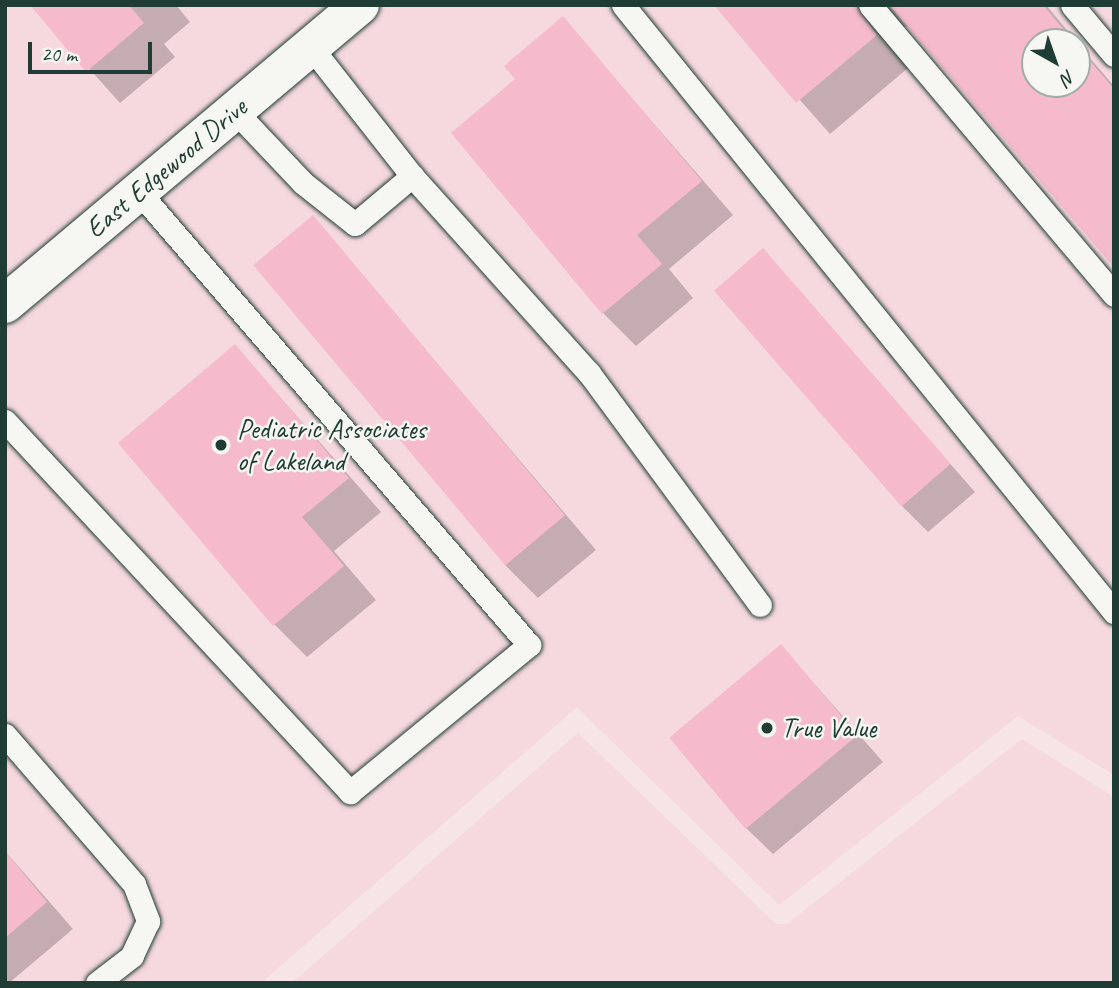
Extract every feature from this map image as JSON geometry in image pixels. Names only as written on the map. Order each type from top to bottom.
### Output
[{"type":"main road","name":"East Edgewood Drive","points":[[5,304],[360,5]]},
{"type":"lane","points":[[623,5],[1114,612]]},
{"type":"lane","points":[[870,5],[1114,295]]},
{"type":"lane","points":[[1072,5],[1114,55]]},
{"type":"lane","points":[[310,46],[412,176],[589,373],[760,605]]},
{"type":"lane","points":[[234,110],[303,183],[355,224],[412,176]]},
{"type":"lane","points":[[5,421],[350,792],[529,645],[138,191]]},
{"type":"lane","points":[[10,750],[134,884],[148,921],[132,956],[97,983]]},
{"type":"shaded area","points":[[5,5],[1114,5],[1114,775],[1018,716],[779,905],[577,707],[261,983],[5,983]]},
{"type":"shaded area","points":[[578,733],[776,924],[787,924],[1022,739],[1114,797],[1114,983],[292,983]]},
{"type":"building","points":[[30,5],[129,5],[144,23],[86,72]]},
{"type":"building","points":[[714,5],[856,5],[877,35],[796,103]]},
{"type":"building","points":[[889,5],[1043,5],[1062,28],[1021,28],[1021,98],[1091,98],[1091,62],[1114,89],[1114,267]]},
{"type":"building","points":[[563,16],[702,181],[637,235],[662,264],[602,314],[451,133],[515,79],[504,66]]},
{"type":"building","points":[[313,215],[565,515],[505,565],[253,265]]},
{"type":"building","points":[[763,248],[951,464],[902,506],[714,291]]},
{"type":"building","points":[[235,344],[349,478],[302,517],[344,566],[273,626],[118,443]]},
{"type":"building","points":[[781,644],[857,735],[746,829],[669,738]]},
{"type":"building","points":[[5,851],[47,902],[5,938]]},
{"type":"place","name":"Pediatric Associates of Lakeland","points":[[221,445]]},
{"type":"place","name":"True Value","points":[[767,728]]}]
